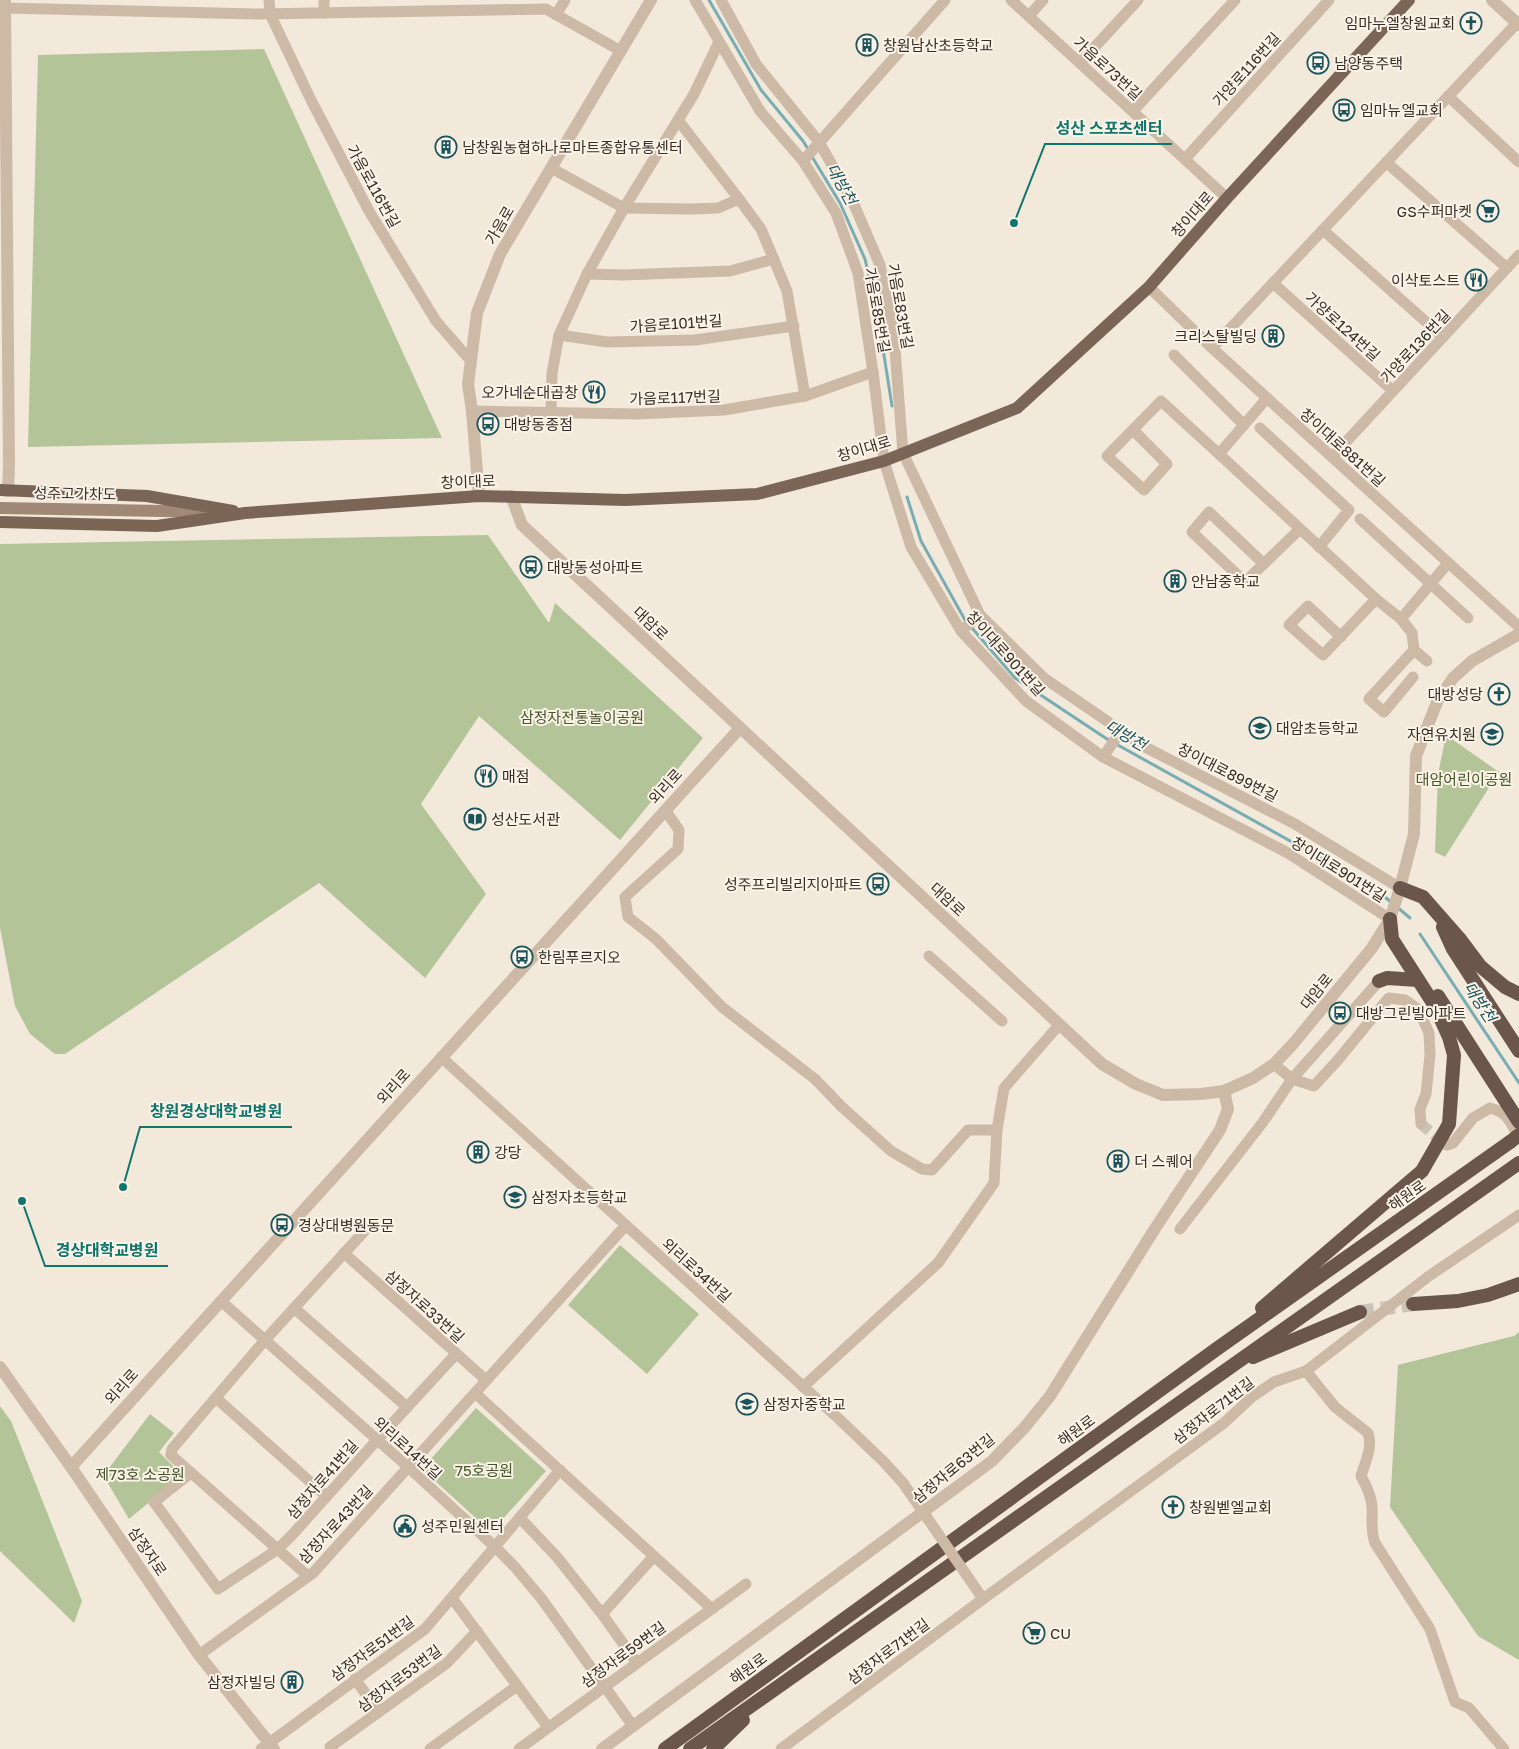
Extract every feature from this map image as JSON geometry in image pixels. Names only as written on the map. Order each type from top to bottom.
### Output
[{"type":"highway","points":[[1400,888],[1423,897],[1459,938],[1480,966],[1505,987],[1519,994]]},
{"type":"highway","points":[[1439,917],[1453,949],[1519,1051]]},
{"type":"highway","points":[[1390,919],[1405,946],[1519,1122]]},
{"type":"highway","points":[[1218,1348],[1286,1286],[1422,1171],[1449,1124],[1454,1055],[1435,1006],[1392,939],[1390,919]]},
{"type":"highway","points":[[1378,981],[1387,978],[1418,980]]},
{"type":"highway","name":"해원로","points":[[665,1749],[1218,1348],[1516,1138]]},
{"type":"highway","points":[[690,1749],[1519,1163]]},
{"type":"highway","points":[[1413,1304],[1458,1301],[1481,1297],[1519,1284]]},
{"type":"highway","points":[[1230,1367],[1360,1312]]},
{"type":"highway","points":[[713,1749],[770,1692]]},
{"type":"main road","name":"창이대로","points":[[150,511],[245,513],[479,496],[625,500],[757,494],[884,461],[1017,408],[1149,287],[1227,198],[1409,0]]},
{"type":"main road","points":[[4,490],[147,496],[245,513]]},
{"type":"main road","name":"성주고가차도","points":[[0,508],[150,511]]},
{"type":"main road","points":[[0,522],[157,526],[245,513]]},
{"type":"street","points":[[270,0],[270,14]]},
{"type":"street","points":[[324,0],[324,13]]},
{"type":"street","points":[[556,15],[565,0]]},
{"type":"street","name":"가음로","points":[[479,496],[468,384],[477,313],[500,254],[651,0]]},
{"type":"street","name":"가음로85번길","points":[[695,0],[760,111],[802,161],[836,213],[858,273],[884,461]]},
{"type":"street","name":"가음로83번길","points":[[721,0],[756,64],[819,142],[853,202],[880,265],[894,336],[903,453]]},
{"type":"street","points":[[802,161],[945,0]]},
{"type":"street","name":"가음로73번길","points":[[1011,0],[1227,198]]},
{"type":"street","points":[[1029,16],[1043,0]]},
{"type":"street","points":[[1080,63],[1138,0]]},
{"type":"street","points":[[1133,111],[1235,0]]},
{"type":"street","name":"가양로116번길","points":[[1185,159],[1329,0]]},
{"type":"street","points":[[1212,348],[1518,24],[1492,0]]},
{"type":"street","points":[[4,490],[9,464],[5,4],[270,14],[324,13],[387,6],[536,5],[621,51]]},
{"type":"street","name":"가음로116번길","points":[[270,14],[311,100],[369,210],[436,321],[471,361]]},
{"type":"street","points":[[551,412],[552,373],[559,335],[587,274],[624,208],[694,94],[718,42]]},
{"type":"street","points":[[1448,96],[1519,162]]},
{"type":"street","points":[[678,120],[739,198],[760,229],[787,291],[805,396]]},
{"type":"street","points":[[1386,162],[1507,268]]},
{"type":"street","points":[[551,168],[624,208],[692,210],[718,208],[739,198]]},
{"type":"street","points":[[1323,230],[1443,337]]},
{"type":"street","name":"가양로136번길","points":[[1332,458],[1519,255]]},
{"type":"street","points":[[587,274],[623,275],[730,271],[774,260]]},
{"type":"street","name":"가양로124번길","points":[[1273,283],[1393,391]]},
{"type":"street","name":"창이대로881번길","points":[[1149,287],[1212,348],[1519,627]]},
{"type":"street","name":"가음로101번길","points":[[559,335],[607,342],[695,340],[794,326]]},
{"type":"street","points":[[1174,355],[1244,425]]},
{"type":"street","name":"가음로117번길","points":[[472,411],[637,414],[724,410],[805,396],[873,372]]},
{"type":"street","points":[[1219,454],[1267,398]]},
{"type":"street","points":[[1133,430],[1167,464],[1144,490],[1108,456],[1133,430],[1161,401],[1376,599],[1401,619],[1412,633],[1414,650],[1427,661]]},
{"type":"street","points":[[1260,428],[1349,510],[1319,547]]},
{"type":"street","name":"창이대로899번길","points":[[903,453],[980,615],[1044,678],[1145,747],[1295,824],[1400,888]]},
{"type":"street","name":"창이대로901번길","points":[[884,461],[911,548],[961,631],[1026,701],[1103,757],[1286,852],[1390,919]]},
{"type":"street","name":"대암로","points":[[511,496],[522,525],[1059,1025],[1102,1064],[1136,1084],[1163,1094],[1201,1094],[1224,1091],[1253,1078],[1274,1064],[1294,1044],[1372,948],[1390,919],[1400,888]]},
{"type":"street","points":[[1264,564],[1209,512],[1192,532],[1245,582],[1264,564],[1300,529]]},
{"type":"street","points":[[1360,519],[1468,618]]},
{"type":"street","points":[[1401,619],[1448,563]]},
{"type":"street","points":[[1341,637],[1308,606],[1289,625],[1323,655],[1341,637],[1376,599]]},
{"type":"street","points":[[961,631],[980,615]]},
{"type":"street","points":[[1400,888],[1414,834],[1416,756],[1437,702],[1453,678],[1472,661],[1519,634]]},
{"type":"street","points":[[1413,677],[1384,712],[1369,699],[1414,650]]},
{"type":"street","name":"외리로","points":[[71,1466],[740,728]]},
{"type":"street","points":[[1103,757],[1121,731]]},
{"type":"street","points":[[665,810],[679,830],[678,850],[625,897],[628,917],[656,939],[722,1007],[814,1079],[891,1151],[922,1169],[932,1170],[968,1130],[997,1130]]},
{"type":"street","points":[[929,956],[1002,1020]]},
{"type":"street","points":[[1180,1229],[1263,1122],[1292,1079],[1378,981]]},
{"type":"street","points":[[1274,1064],[1292,1079],[1314,1086],[1389,998],[1405,1000],[1418,1009],[1429,1033],[1430,1055],[1426,1094],[1420,1109],[1421,1124]]},
{"type":"street","points":[[804,1387],[938,1263],[994,1183],[997,1130],[1004,1088],[1059,1025]]},
{"type":"street","name":"외리로34번길","points":[[441,1057],[883,1461],[924,1513],[983,1599]]},
{"type":"street","name":"삼정자로63번길","points":[[602,1749],[924,1513],[992,1461],[1025,1427],[1050,1396],[1156,1227],[1220,1130],[1228,1110],[1224,1091]]},
{"type":"street","points":[[1447,1145],[1453,1143],[1473,1118],[1490,1108],[1502,1112],[1509,1120],[1516,1138]]},
{"type":"street","name":"삼정자로71번길","points":[[781,1749],[1224,1423],[1259,1392],[1274,1382],[1306,1371],[1429,1276],[1519,1215]]},
{"type":"street","name":"삼정자로43번길","points":[[199,1655],[308,1576],[338,1547],[626,1225]]},
{"type":"street","points":[[308,1576],[171,1455],[172,1449],[265,1340],[369,1226]]},
{"type":"street","name":"삼정자로33번길","points":[[344,1253],[486,1380]]},
{"type":"street","name":"외리로14번길","points":[[221,1301],[495,1547],[541,1598],[633,1726]]},
{"type":"street","points":[[294,1308],[407,1407]]},
{"type":"street","name":"삼정자로41번길","points":[[191,1473],[154,1502],[218,1589],[278,1550],[456,1354]]},
{"type":"street","name":"삼정자로","points":[[0,1367],[71,1466],[199,1655],[268,1747]]},
{"type":"street","points":[[1306,1371],[1336,1407],[1368,1434],[1370,1438],[1369,1448],[1361,1476],[1368,1490],[1372,1506],[1372,1535],[1375,1542],[1430,1629],[1455,1702],[1469,1708],[1504,1749]]},
{"type":"street","points":[[475,1393],[712,1609]]},
{"type":"street","points":[[216,1398],[326,1496]]},
{"type":"street","name":"삼정자로51번길","points":[[268,1747],[355,1679],[425,1629],[560,1470]]},
{"type":"street","points":[[520,1518],[557,1558],[602,1614],[637,1663]]},
{"type":"street","points":[[602,1614],[654,1556]]},
{"type":"street","name":"삼정자로59번길","points":[[519,1749],[746,1584]]},
{"type":"street","points":[[452,1598],[548,1728]]},
{"type":"street","name":"삼정자로53번길","points":[[332,1749],[330,1747],[447,1663],[477,1631]]},
{"type":"street","points":[[355,1679],[379,1712]]},
{"type":"street","points":[[430,1749],[517,1686]]},
{"type":"green space","points":[[264,49],[442,438],[28,447],[38,55]]},
{"type":"green space","name":"삼정자전통놀이공원","points":[[488,535],[549,623],[555,603],[703,738],[620,840],[479,716],[421,804],[486,894],[425,978],[319,883],[65,1054],[55,1054],[30,1034],[15,1006],[0,928],[0,544]]},
{"type":"green space","name":"대암어린이공원","points":[[1446,735],[1499,772],[1445,857],[1435,852],[1438,774]]},
{"type":"green space","points":[[620,1245],[699,1314],[647,1374],[568,1305]]},
{"type":"green space","points":[[1519,1332],[1519,1660],[1478,1636],[1390,1507],[1398,1365],[1514,1336]]},
{"type":"green space","points":[[0,1406],[11,1421],[82,1601],[74,1623],[0,1551]]},
{"type":"green space","name":"75호공원","points":[[476,1408],[546,1471],[491,1532],[422,1469]]},
{"type":"green space","name":"제73호 소공원","points":[[150,1414],[174,1433],[159,1452],[182,1475],[129,1519],[106,1480],[109,1468]]},
{"type":"waterway","name":"대방천","points":[[709,0],[761,90],[808,149]]},
{"type":"waterway","name":"대방천","points":[[811,155],[840,203],[865,259],[877,311],[892,406]]},
{"type":"waterway","name":"대방천","points":[[907,497],[921,541],[965,620],[1015,678],[1110,741]]},
{"type":"waterway","name":"대방천","points":[[1116,744],[1373,887],[1392,903]]},
{"type":"waterway","name":"대방천","points":[[1397,907],[1410,918]]},
{"type":"waterway","name":"대방천","points":[[1420,934],[1519,1083]]},
{"type":"tunnel","points":[[1421,1124],[1445,1144]]},
{"type":"tunnel","points":[[1360,1312],[1413,1304]]},
{"type":"place","name":"임마누엘창원교회","points":[[1471,23]]},
{"type":"place","name":"창원남산초등학교","points":[[867,45]]},
{"type":"place","name":"남양동주택","points":[[1318,63]]},
{"type":"place","name":"임마뉴엘교회","points":[[1344,110]]},
{"type":"place","name":"남창원농협하나로마트종합유통센터","points":[[446,147]]},
{"type":"place","name":"GS수퍼마켓","points":[[1488,211]]},
{"type":"place","name":"성산 스포츠센터","points":[[1014,223]]},
{"type":"place","name":"이삭토스트","points":[[1476,280]]},
{"type":"place","name":"크리스탈빌딩","points":[[1273,336]]},
{"type":"place","name":"오가네순대곱창","points":[[594,392]]},
{"type":"place","name":"대방동종점","points":[[488,424]]},
{"type":"place","name":"대방동성아파트","points":[[531,567]]},
{"type":"place","name":"안남중학교","points":[[1175,581]]},
{"type":"place","name":"대방성당","points":[[1499,694]]},
{"type":"place","name":"대암초등학교","points":[[1260,728]]},
{"type":"place","name":"자연유치원","points":[[1492,734]]},
{"type":"place","name":"매점","points":[[486,776]]},
{"type":"place","name":"성산도서관","points":[[475,819]]},
{"type":"place","name":"성주프리빌리지아파트","points":[[878,884]]},
{"type":"place","name":"한림푸르지오","points":[[522,957]]},
{"type":"place","name":"대방그린빌아파트","points":[[1340,1013]]},
{"type":"place","name":"강당","points":[[478,1152]]},
{"type":"place","name":"더 스퀘어","points":[[1118,1161]]},
{"type":"place","name":"창원경상대학교병원","points":[[123,1187]]},
{"type":"place","name":"삼정자초등학교","points":[[515,1197]]},
{"type":"place","name":"경상대학교병원","points":[[22,1201]]},
{"type":"place","name":"경상대병원동문","points":[[282,1225]]},
{"type":"place","name":"삼정자중학교","points":[[747,1404]]},
{"type":"place","name":"창원벧엘교회","points":[[1173,1507]]},
{"type":"place","name":"성주민원센터","points":[[405,1526]]},
{"type":"place","name":"CU","points":[[1034,1633]]},
{"type":"place","name":"삼정자빌딩","points":[[292,1682]]}]
